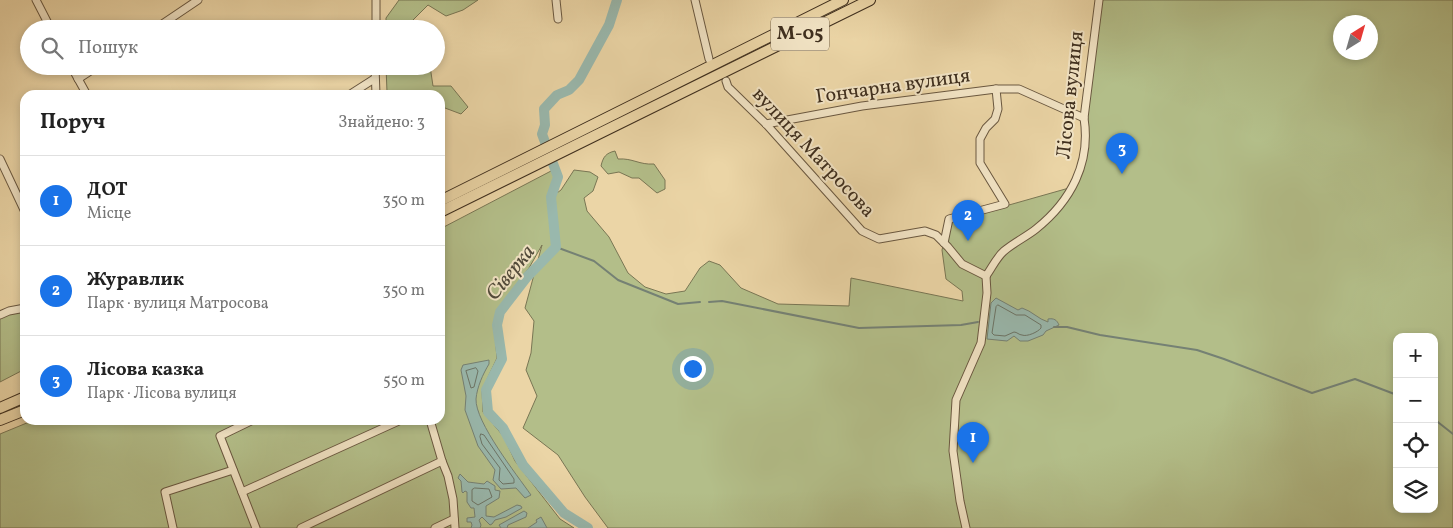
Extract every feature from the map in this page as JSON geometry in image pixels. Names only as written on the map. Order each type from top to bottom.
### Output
[{"type":"highway","name":"М-05","points":[[445,199],[526,164],[710,79],[728,64],[843,0]]},
{"type":"highway","name":"М-05","points":[[570,143],[708,64],[728,64],[870,0]]},
{"type":"highway","name":"М-05","points":[[445,209],[526,164]]},
{"type":"highway","points":[[0,408],[20,399]]},
{"type":"highway","points":[[0,420],[20,412]]},
{"type":"street","points":[[36,0],[46,20]]},
{"type":"street","points":[[168,20],[198,0]]},
{"type":"street","points":[[376,0],[376,20]]},
{"type":"street","points":[[556,0],[558,19]]},
{"type":"street","points":[[694,0],[708,64]]},
{"type":"street","name":"Лісова вулиця","points":[[986,276],[1005,250],[1038,228],[1063,203],[1069,194],[1084,158],[1084,118],[1099,0]]},
{"type":"street","points":[[76,75],[84,90]]},
{"type":"street","points":[[78,79],[84,75]]},
{"type":"street","points":[[374,75],[375,90]]},
{"type":"street","points":[[357,90],[374,79]]},
{"type":"street","name":"вулиця Матросова","points":[[726,80],[728,87],[766,124],[862,231],[880,239],[925,231],[936,235],[962,264],[986,276]]},
{"type":"street","name":"Гончарна вулиця","points":[[944,243],[949,219],[1005,204],[980,163],[980,139],[986,128],[995,118],[998,109],[996,89]]},
{"type":"street","name":"Гончарна вулиця","points":[[766,124],[862,106],[996,89],[1019,89],[1084,118]]},
{"type":"street","points":[[0,159],[20,201]]},
{"type":"street","points":[[966,528],[953,451],[956,400],[981,343],[987,293],[986,276]]},
{"type":"street","points":[[0,315],[20,309]]},
{"type":"street","points":[[243,425],[220,436],[256,528]]},
{"type":"street","points":[[242,492],[390,425]]},
{"type":"street","points":[[431,425],[448,476],[455,528]]},
{"type":"street","points":[[301,528],[442,461]]},
{"type":"street","points":[[173,528],[165,492],[233,470]]},
{"type":"street","points":[[435,528],[454,519]]},
{"type":"green space","points":[[399,0],[478,0],[463,10],[446,16],[428,5],[413,20],[386,20]]},
{"type":"green space","points":[[1102,0],[1453,0],[1453,528],[608,528],[558,455],[523,428],[537,396],[526,370],[531,353],[534,321],[525,308],[542,245],[529,268],[500,306],[494,324],[497,358],[482,390],[483,412],[504,437],[515,461],[560,519],[574,528],[0,528],[0,434],[22,425],[445,425],[445,226],[551,171],[558,177],[554,195],[561,190],[574,170],[590,172],[598,177],[593,191],[584,198],[587,211],[609,237],[628,273],[645,287],[666,294],[685,291],[700,268],[709,261],[720,265],[741,288],[778,304],[849,306],[851,278],[963,301],[962,291],[946,279],[942,250],[949,222],[1069,188],[1078,178]]},
{"type":"green space","points":[[386,75],[431,75],[433,86],[451,86],[468,107],[461,114],[445,108],[445,90],[387,90]]},
{"type":"green space","points":[[615,151],[618,159],[654,164],[665,180],[665,189],[657,193],[639,178],[632,178],[619,172],[608,174],[601,166],[607,154]]},
{"type":"green space","points":[[20,311],[20,372],[0,382],[0,317]]},
{"type":"water","points":[[996,298],[1018,310],[1026,309],[1048,322],[1048,319],[1054,319],[1059,325],[1046,331],[1043,335],[1028,341],[1020,341],[1014,336],[1007,341],[987,339],[991,303]]},
{"type":"water","points":[[489,360],[478,390],[476,399],[478,409],[489,434],[531,495],[525,498],[516,488],[501,489],[493,480],[495,470],[478,446],[465,410],[466,396],[461,370],[463,365]]},
{"type":"water","points":[[460,474],[468,482],[484,484],[487,481],[495,486],[495,490],[500,491],[499,498],[486,506],[486,516],[494,517],[517,505],[522,508],[506,517],[495,520],[490,525],[482,517],[479,520],[480,528],[471,528],[471,522],[467,522],[467,518],[475,517],[474,508],[471,508],[467,502],[467,492],[462,492],[461,481],[458,478]]},
{"type":"water","points":[[524,511],[527,513],[526,517],[508,525],[507,528],[501,528],[499,525]]},
{"type":"water","points":[[541,517],[547,528],[528,528],[537,522],[536,520]]},
{"type":"waterway","name":"Сіверка","points":[[588,528],[564,513],[523,465],[503,428],[488,412],[486,390],[502,359],[497,325],[500,312],[527,277],[556,247],[551,197],[558,177],[542,134],[545,125],[544,109],[557,95],[569,90],[579,80],[609,25],[617,0]]},
{"type":"waterway","points":[[556,247],[594,261],[618,280],[678,304],[700,302]]},
{"type":"waterway","points":[[709,302],[722,301],[859,328],[961,325],[978,322]]},
{"type":"waterway","points":[[1054,327],[1067,327],[1100,335],[1197,350],[1312,393],[1355,379],[1393,393]]},
{"type":"waterway","points":[[1438,422],[1453,434]]},
{"type":"place","name":"Лісова казка","points":[[1122,174]]},
{"type":"place","name":"Журавлик","points":[[968,241]]},
{"type":"place","name":"ДОТ","points":[[973,463]]}]
